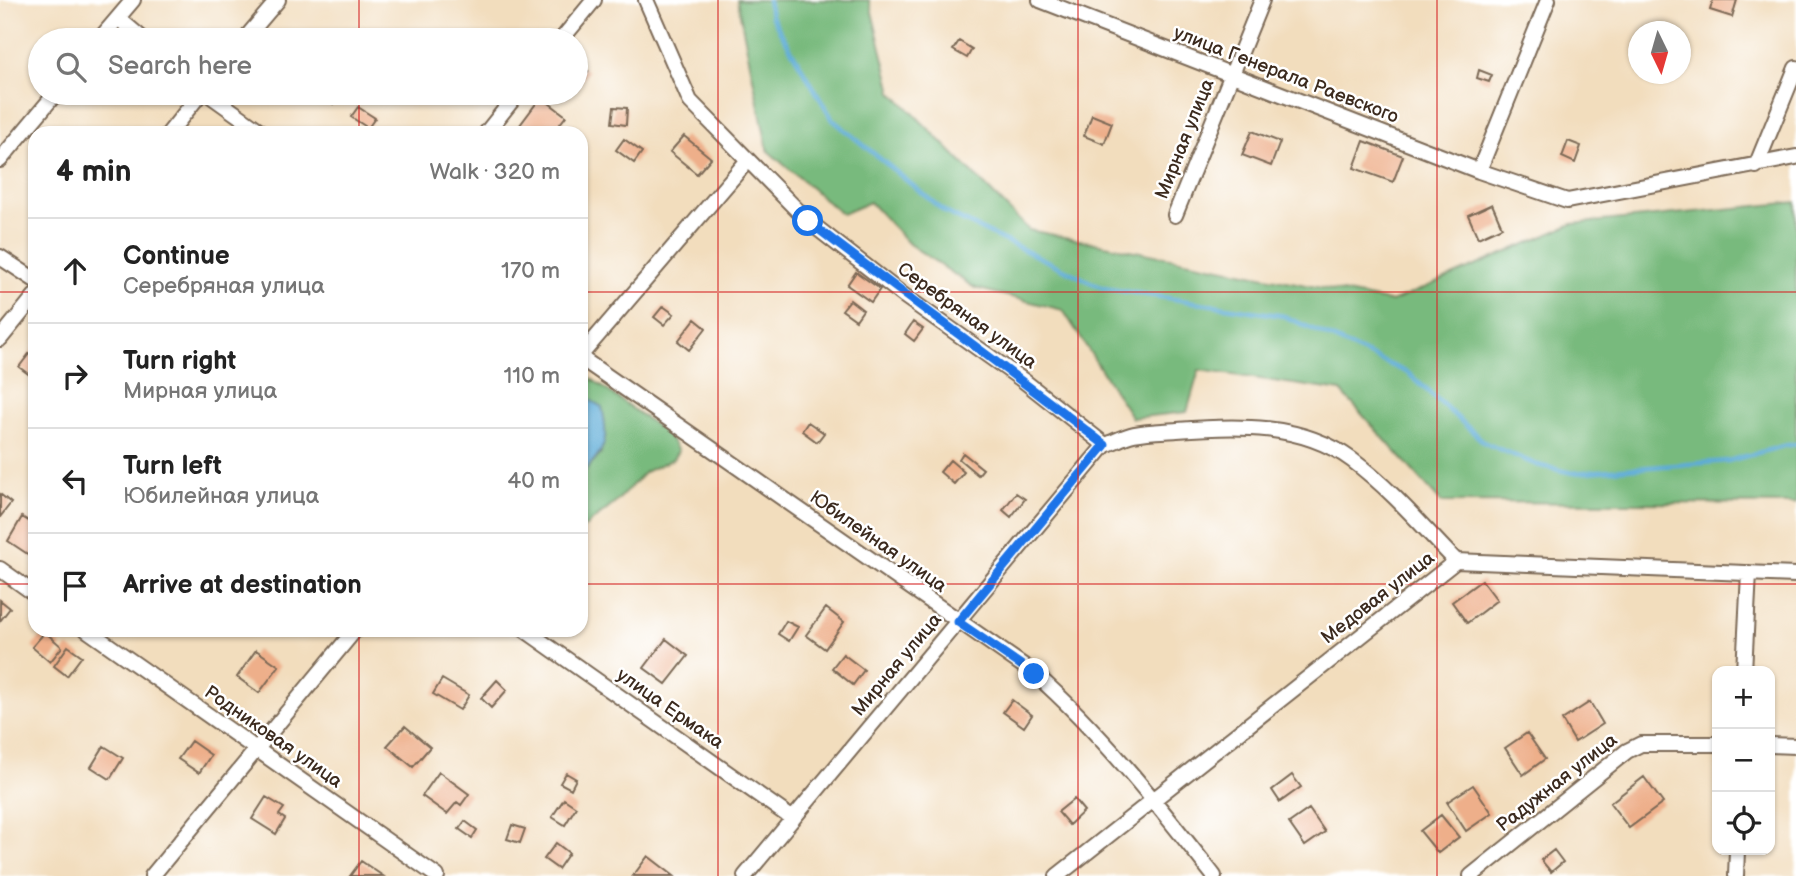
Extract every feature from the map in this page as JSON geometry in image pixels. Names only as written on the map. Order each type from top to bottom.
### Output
[{"type":"street","points":[[109,28],[133,0]]},
{"type":"street","points":[[254,28],[278,0]]},
{"type":"street","points":[[571,28],[594,0]]},
{"type":"street","name":"Серебряная улица","points":[[646,0],[690,101],[808,221],[1105,445]]},
{"type":"street","name":"улица Генерала Раевского","points":[[1040,0],[1479,171],[1567,201],[1796,157]]},
{"type":"street","name":"Мирная улица","points":[[1175,215],[1262,0]]},
{"type":"street","points":[[1479,171],[1548,0]]},
{"type":"street","points":[[118,18],[130,28]]},
{"type":"street","points":[[1756,166],[1796,68]]},
{"type":"street","points":[[28,126],[46,105]]},
{"type":"street","points":[[175,126],[191,105]]},
{"type":"street","points":[[224,105],[254,126]]},
{"type":"street","points":[[492,126],[509,105]]},
{"type":"street","points":[[0,160],[28,126]]},
{"type":"street","points":[[588,348],[748,160]]},
{"type":"street","points":[[0,257],[28,275]]},
{"type":"street","points":[[0,339],[28,305]]},
{"type":"street","name":"Юбилейная улица","points":[[588,361],[1034,674],[1062,698],[1153,798],[1214,876]]},
{"type":"street","points":[[1105,445],[1134,434],[1208,427],[1247,426],[1292,433],[1328,446],[1352,460],[1397,500],[1456,561]]},
{"type":"street","name":"Мирная улица","points":[[745,876],[1105,445]]},
{"type":"street","name":"Медовая улица","points":[[1057,876],[1456,561],[1796,575]]},
{"type":"street","points":[[0,569],[28,589]]},
{"type":"street","points":[[1744,666],[1749,573]]},
{"type":"street","name":"Родниковая улица","points":[[97,637],[437,876]]},
{"type":"street","points":[[152,876],[349,637]]},
{"type":"street","name":"улица Ермака","points":[[535,637],[793,819]]},
{"type":"street","name":"Радужная улица","points":[[1471,876],[1627,751],[1642,744],[1712,744]]},
{"type":"street","points":[[1775,745],[1796,746]]},
{"type":"street","points":[[1736,876],[1737,855]]},
{"type":"green space","points":[[737,0],[869,0],[892,92],[1029,230],[1392,302],[1572,224],[1796,202],[1796,504],[1441,502],[1341,391],[1199,370],[1187,412],[1132,418],[1063,310],[975,288],[909,244],[870,202],[842,214],[768,151]]},
{"type":"green space","points":[[588,376],[667,434],[678,451],[673,459],[645,472],[614,504],[588,524],[588,467],[601,453],[602,408],[588,399]]},
{"type":"water","points":[[588,399],[602,407],[605,429],[604,445],[588,467]]},
{"type":"building","points":[[1713,0],[1737,0],[1732,17],[1710,10]]},
{"type":"building","points":[[959,41],[972,49],[967,58],[953,50]]},
{"type":"building","points":[[1479,70],[1492,75],[1489,82],[1477,78]]},
{"type":"building","points":[[535,105],[552,105],[566,116],[558,126],[519,126]]},
{"type":"building","points":[[358,107],[375,118],[369,126],[365,126],[351,117]]},
{"type":"building","points":[[614,107],[627,108],[626,125],[612,123]]},
{"type":"building","points":[[1092,115],[1112,123],[1104,144],[1084,136]]},
{"type":"building","points":[[1252,131],[1280,142],[1271,166],[1242,155]]},
{"type":"building","points":[[684,136],[711,158],[697,174],[670,152]]},
{"type":"building","points":[[624,139],[642,152],[634,163],[616,150]]},
{"type":"building","points":[[1364,141],[1403,156],[1393,182],[1354,168]]},
{"type":"building","points":[[1568,141],[1581,146],[1575,163],[1562,157]]},
{"type":"building","points":[[1492,204],[1502,227],[1478,238],[1468,215]]},
{"type":"building","points":[[856,272],[880,289],[871,302],[847,285]]},
{"type":"building","points":[[850,300],[863,310],[856,320],[842,310]]},
{"type":"building","points":[[663,306],[674,314],[664,325],[654,317]]},
{"type":"building","points":[[695,319],[706,328],[689,350],[678,341]]},
{"type":"building","points":[[913,322],[923,329],[914,341],[905,334]]},
{"type":"building","points":[[28,355],[28,374],[19,367]]},
{"type":"building","points":[[808,422],[824,433],[817,442],[802,431]]},
{"type":"building","points":[[963,453],[983,469],[978,475],[959,459]]},
{"type":"building","points":[[950,460],[964,472],[954,484],[940,472]]},
{"type":"building","points":[[1016,493],[1025,499],[1011,517],[1003,510]]},
{"type":"building","points":[[0,494],[11,503],[0,517]]},
{"type":"building","points":[[22,517],[28,521],[28,554],[8,541]]},
{"type":"building","points":[[1482,580],[1497,600],[1467,623],[1452,602]]},
{"type":"building","points":[[0,600],[10,608],[0,621]]},
{"type":"building","points":[[826,608],[844,622],[825,649],[806,635]]},
{"type":"building","points":[[786,621],[798,627],[789,641],[778,634]]},
{"type":"building","points":[[41,637],[51,637],[62,647],[50,662],[32,647]]},
{"type":"building","points":[[666,639],[688,656],[666,684],[644,668]]},
{"type":"building","points":[[68,646],[82,656],[67,676],[54,666]]},
{"type":"building","points":[[256,650],[279,666],[259,693],[237,677]]},
{"type":"building","points":[[843,654],[864,670],[853,685],[832,668]]},
{"type":"building","points":[[442,679],[469,695],[460,710],[433,694]]},
{"type":"building","points":[[497,680],[507,690],[491,708],[481,698]]},
{"type":"building","points":[[1012,700],[1032,715],[1024,727],[1003,712]]},
{"type":"building","points":[[1590,702],[1603,724],[1575,742],[1562,720]]},
{"type":"building","points":[[405,726],[430,747],[413,767],[387,746]]},
{"type":"building","points":[[1527,733],[1545,759],[1523,775],[1505,748]]},
{"type":"building","points":[[191,741],[211,755],[199,773],[178,759]]},
{"type":"building","points":[[104,746],[123,758],[110,779],[91,767]]},
{"type":"building","points":[[439,772],[469,794],[461,805],[457,802],[447,814],[422,796]]},
{"type":"building","points":[[566,773],[576,779],[571,789],[560,783]]},
{"type":"building","points":[[1292,775],[1301,787],[1280,802],[1272,790]]},
{"type":"building","points":[[1644,777],[1663,803],[1629,828],[1610,803]]},
{"type":"building","points":[[1473,785],[1492,813],[1466,831],[1447,802]]},
{"type":"building","points":[[266,797],[284,808],[279,815],[285,819],[276,834],[252,819]]},
{"type":"building","points":[[564,799],[576,807],[565,825],[552,817]]},
{"type":"building","points":[[1074,799],[1084,811],[1069,825],[1058,812]]},
{"type":"building","points":[[1309,809],[1325,832],[1305,846],[1289,823]]},
{"type":"building","points":[[1441,815],[1459,837],[1438,853],[1420,831]]},
{"type":"building","points":[[465,821],[477,830],[472,838],[459,829]]},
{"type":"building","points":[[512,825],[525,829],[520,843],[507,839]]},
{"type":"building","points":[[556,843],[569,853],[558,869],[544,859]]},
{"type":"building","points":[[1554,850],[1563,862],[1551,872],[1541,860]]},
{"type":"building","points":[[648,856],[674,876],[633,876]]},
{"type":"building","points":[[361,861],[383,876],[350,876]]},
{"type":"waterway","points":[[768,0],[771,16],[833,120],[945,212],[1103,288],[1284,316],[1408,373],[1485,443],[1537,465],[1573,473],[1728,461],[1796,444]]},
{"type":"route","points":[[808,221],[1105,445],[958,622],[1034,674]]}]
